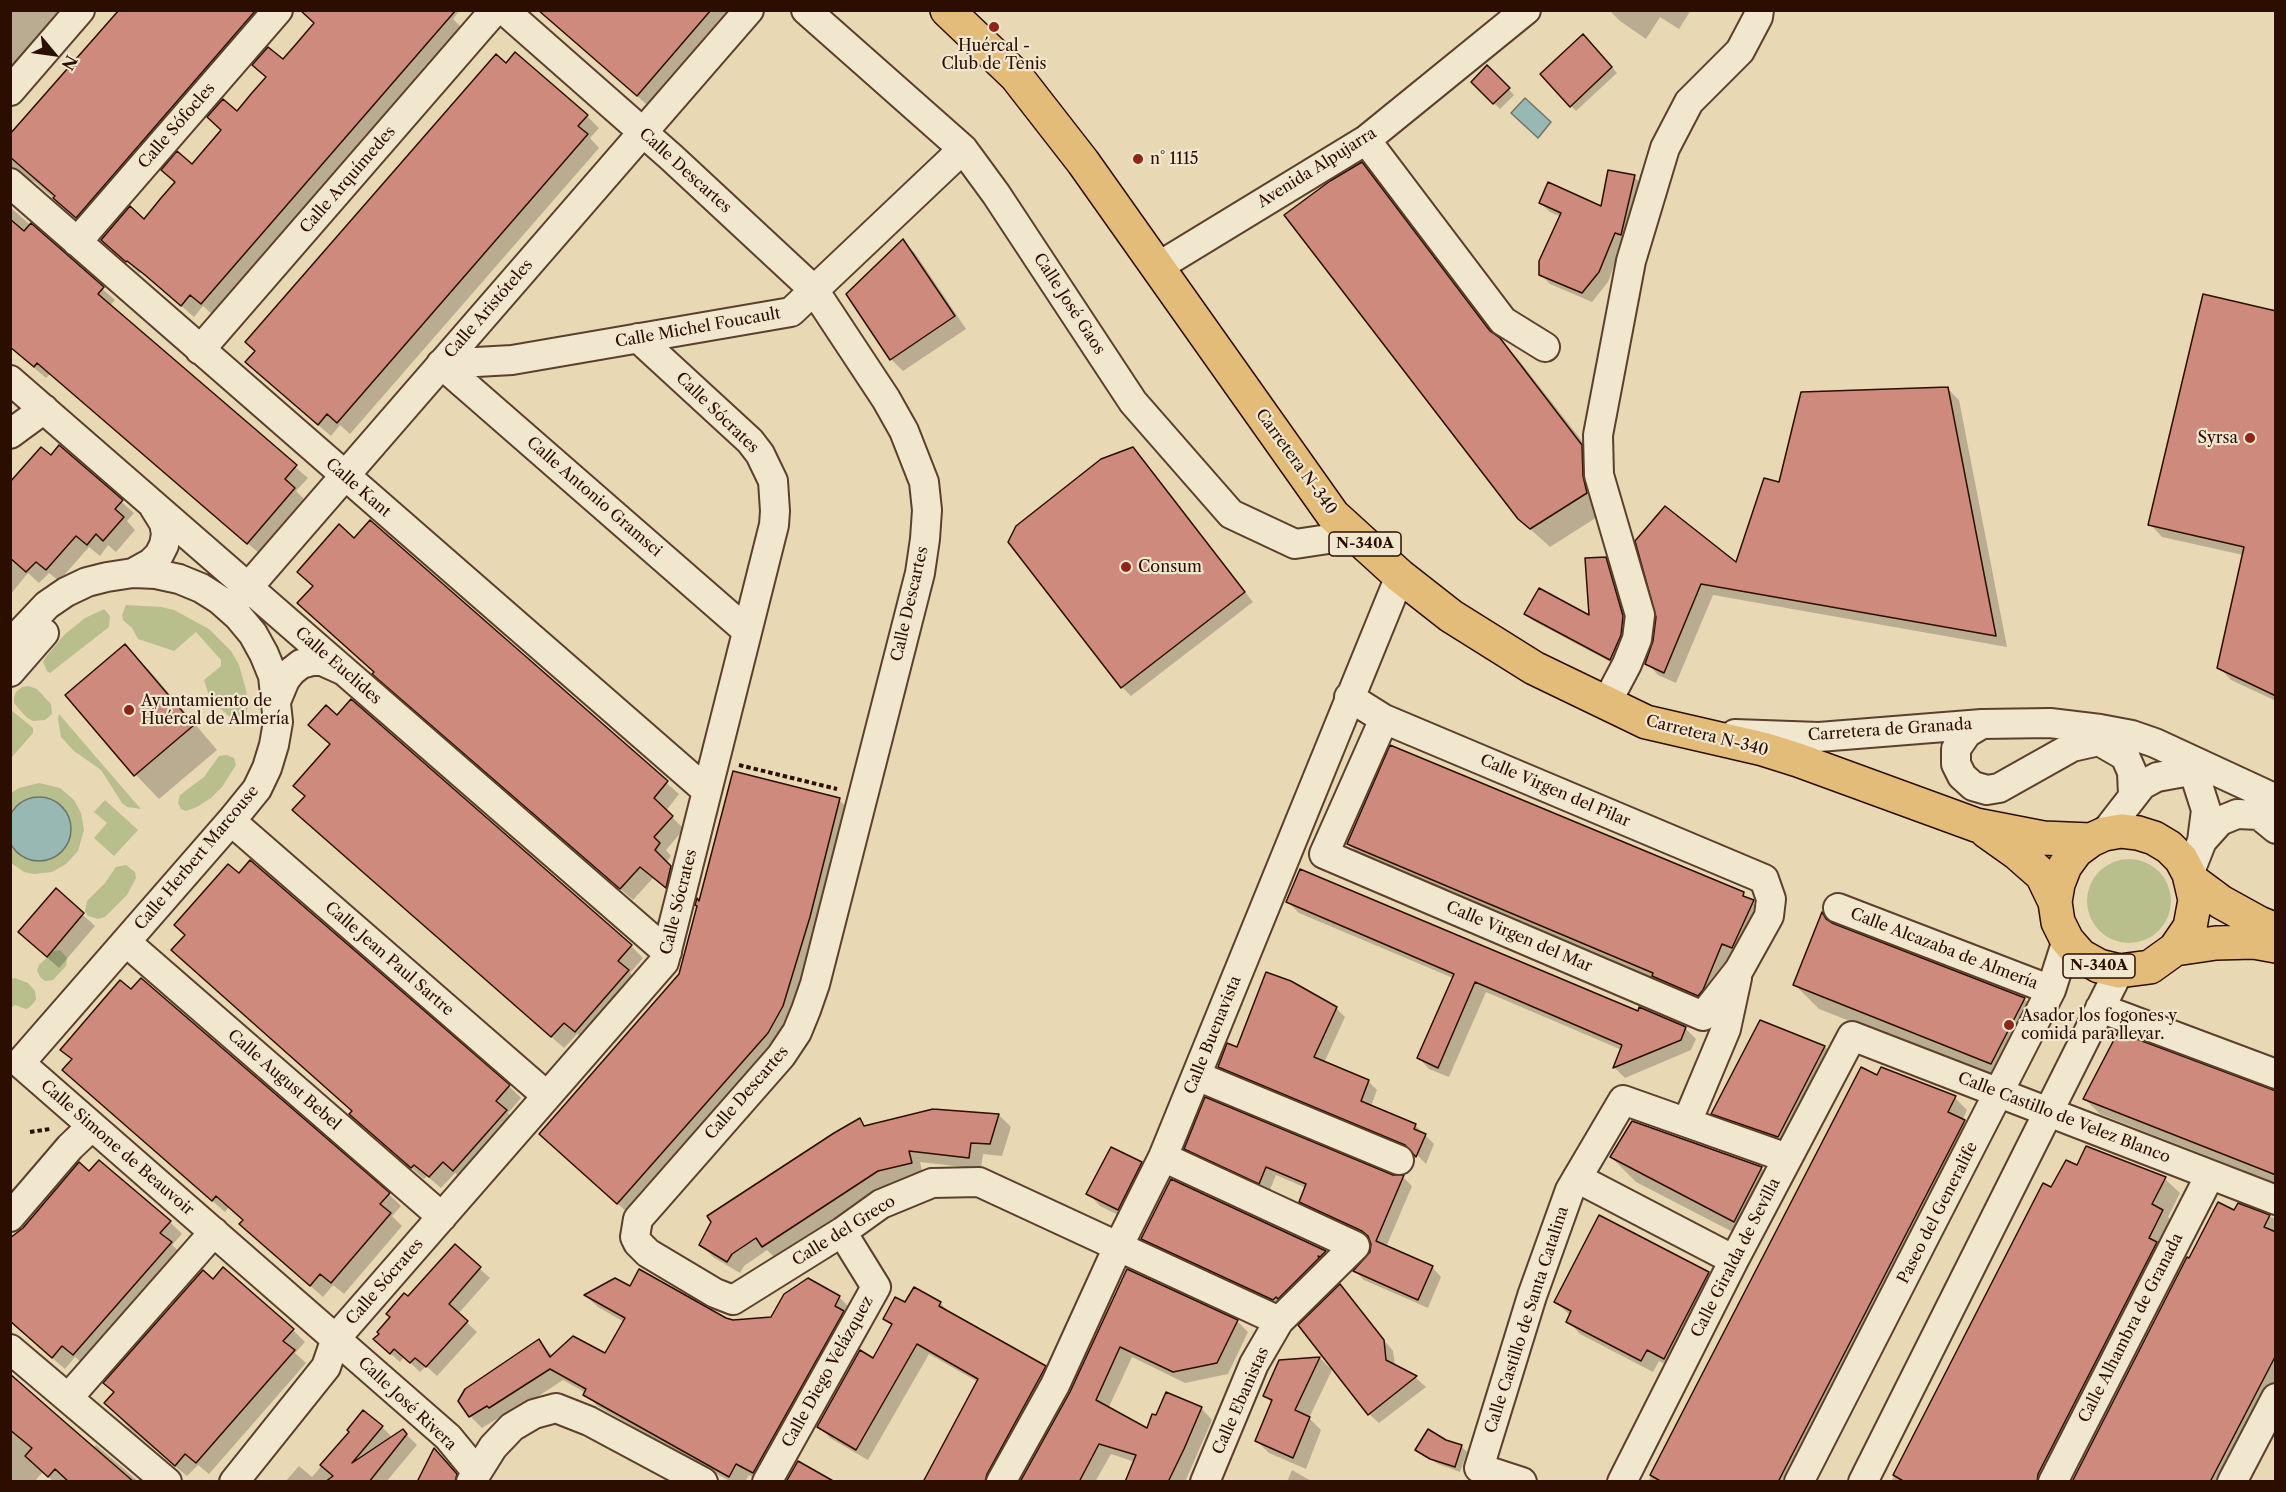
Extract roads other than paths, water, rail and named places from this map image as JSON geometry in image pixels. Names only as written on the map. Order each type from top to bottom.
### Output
[{"type":"highway","name":"Carretera N-340","points":[[947,10],[1016,76],[1083,162],[1333,515],[1400,576],[1451,616],[1534,668],[1646,722],[1790,758],[1976,825]]},
{"type":"highway","name":"N-340A","points":[[1976,825],[2043,838],[2097,837],[2121,831],[2154,838],[2169,847],[2181,859],[2190,877],[2194,900],[2190,927],[2175,949],[2150,967],[2119,971],[2099,966],[2081,956],[2067,940],[2058,922],[2055,902],[2042,875],[1976,825]]},
{"type":"highway","name":"N-340A","points":[[2055,902],[2058,884],[2065,866],[2076,851],[2097,837]]},
{"type":"highway","name":"N-340A","points":[[2190,877],[2221,902],[2276,930]]},
{"type":"highway","name":"N-340A","points":[[2175,949],[2216,943],[2254,942],[2276,946]]},
{"type":"street","points":[[10,91],[80,10]]},
{"type":"street","name":"Calle Sófocles","points":[[77,242],[278,10]]},
{"type":"street","name":"Calle Arquímedes","points":[[200,350],[495,10]]},
{"type":"street","name":"Calle Descartes","points":[[504,10],[643,132],[814,290],[886,399],[914,454],[924,482],[927,510],[920,573],[806,1010],[797,1032],[781,1056],[638,1219],[635,1237],[642,1249],[648,1253]]},
{"type":"street","name":"Calle Aristóteles","points":[[229,608],[749,10]]},
{"type":"street","name":"Calle José Gaos","points":[[806,10],[963,149],[996,194],[1133,402],[1231,514],[1295,544],[1355,535]]},
{"type":"street","name":"Avenida Alpujarra","points":[[1156,268],[1366,140],[1526,10]]},
{"type":"street","points":[[1606,702],[1627,664],[1637,639],[1640,615],[1599,475],[1598,435],[1631,261],[1665,148],[1689,102],[1740,51],[1758,17],[1759,10]]},
{"type":"street","points":[[1366,140],[1503,321],[1545,347]]},
{"type":"street","name":"Calle Michel Foucault","points":[[441,364],[512,360],[791,312],[963,149]]},
{"type":"street","name":"Calle Kant","points":[[10,183],[707,792]]},
{"type":"street","name":"Calle Sócrates","points":[[234,1482],[326,1367],[336,1338],[664,962],[774,525],[775,498],[770,474],[760,454],[750,441],[638,338]]},
{"type":"street","name":"Calle Antonio Gramsci","points":[[441,364],[747,631]]},
{"type":"street","name":"Calle Euclides","points":[[10,380],[666,952]]},
{"type":"street","points":[[10,434],[44,409]]},
{"type":"street","points":[[10,644],[47,605],[66,592],[97,579],[133,573],[151,563],[159,555],[166,534],[164,523],[148,500]]},
{"type":"street","name":"Calle Herbert Marcouse","points":[[126,942],[257,789],[274,746],[278,722],[273,676],[264,654],[253,634],[229,608],[201,588],[179,579],[156,574],[133,573]]},
{"type":"street","name":"Calle Buenavista","points":[[1001,1482],[1055,1385],[1118,1247],[1163,1157],[1400,576]]},
{"type":"street","points":[[10,672],[52,624],[81,604],[96,598],[126,592],[142,590],[158,592],[190,601],[209,610],[241,637],[252,656],[260,680],[264,713],[257,751],[244,782],[10,1050]]},
{"type":"street","points":[[277,699],[285,680],[301,664],[322,661],[346,673]]},
{"type":"street","name":"Calle Virgen del Pilar","points":[[1349,697],[1384,719],[1764,879]]},
{"type":"street","name":"Calle Virgen del Mar","points":[[1384,719],[1324,854],[1703,1016],[1739,970],[1769,916],[1771,899],[1764,879]]},
{"type":"street","name":"Carretera de Granada","points":[[1690,733],[1819,737],[1982,724],[2050,723],[2132,735],[2197,767],[2276,799]]},
{"type":"street","name":"Carretera de Granada","points":[[1982,724],[1967,733],[1956,749],[1956,764],[1962,776],[1973,786],[1987,790],[1999,788],[2072,747],[2099,741],[2125,756],[2132,772],[2133,795]]},
{"type":"street","points":[[2097,837],[2142,785],[2157,777],[2197,767],[2205,810],[2202,841],[2190,877]]},
{"type":"street","points":[[2202,841],[2220,821],[2237,814],[2259,815],[2276,829]]},
{"type":"street","name":"Calle Jean Paul Sartre","points":[[231,821],[547,1096]]},
{"type":"street","name":"Calle Alcazaba de Almería","points":[[1838,908],[2051,990]]},
{"type":"street","name":"Paseo del Generalife","points":[[1799,1482],[2051,990],[2067,940]]},
{"type":"street","name":"Calle Simone de Beauvoir","points":[[126,942],[20,1063],[336,1338]]},
{"type":"street","name":"Calle August Bebel","points":[[126,942],[442,1217]]},
{"type":"street","points":[[1687,1122],[1726,1029],[1739,970]]},
{"type":"street","points":[[1863,1482],[2119,971]]},
{"type":"street","points":[[2100,1008],[2276,1074]]},
{"type":"street","name":"Calle Castillo de Velez Blanco","points":[[1852,1036],[2276,1200]]},
{"type":"street","name":"Calle Giralda de Sevilla","points":[[1622,1482],[1734,1260],[1852,1036]]},
{"type":"street","points":[[1197,1076],[1399,1160]]},
{"type":"street","name":"Calle Castillo de Santa Catalina","points":[[1522,1482],[1479,1468],[1532,1296],[1570,1190],[1623,1100],[1787,1158]]},
{"type":"street","points":[[10,1217],[70,1147],[92,1126]]},
{"type":"street","name":"Calle Ebanistas","points":[[1163,1157],[1355,1246],[1279,1321],[1254,1364],[1205,1482]]},
{"type":"street","name":"Calle Alhambra de Granada","points":[[2053,1482],[2210,1174]]},
{"type":"street","points":[[1577,1178],[1734,1260]]},
{"type":"street","name":"Calle del Greco","points":[[648,1253],[715,1293],[733,1300],[842,1232],[881,1204],[932,1183],[979,1182],[1279,1321]]},
{"type":"street","points":[[68,1398],[214,1232]]},
{"type":"street","name":"Calle Diego Velázquez","points":[[767,1482],[876,1287],[842,1232]]},
{"type":"street","name":"Calle José Rivera","points":[[336,1338],[448,1437],[474,1477]]},
{"type":"street","points":[[10,1349],[167,1482]]},
{"type":"street","points":[[474,1477],[492,1447],[512,1427],[534,1414],[556,1408],[589,1421],[703,1482]]},
{"type":"street","points":[[2232,1482],[2273,1410]]},
{"type":"water","points":[[1525,98],[1551,122],[1538,138],[1511,113]]},
{"type":"water","points":[[39,797],[57,803],[65,811],[71,829],[65,847],[57,855],[39,861],[21,855],[13,847],[7,829],[13,811],[21,803]]},
{"type":"place","name":"Huércal - Club de Tenis","points":[[994,27]]},
{"type":"place","name":"n° 1115","points":[[1138,159]]},
{"type":"place","name":"Syrsa","points":[[2250,438]]},
{"type":"place","name":"Consum","points":[[1126,567]]},
{"type":"place","name":"Ayuntamiento de Huércal de Almería","points":[[129,710]]},
{"type":"place","name":"Asador los fogones y comida para llevar.","points":[[2009,1025]]}]
